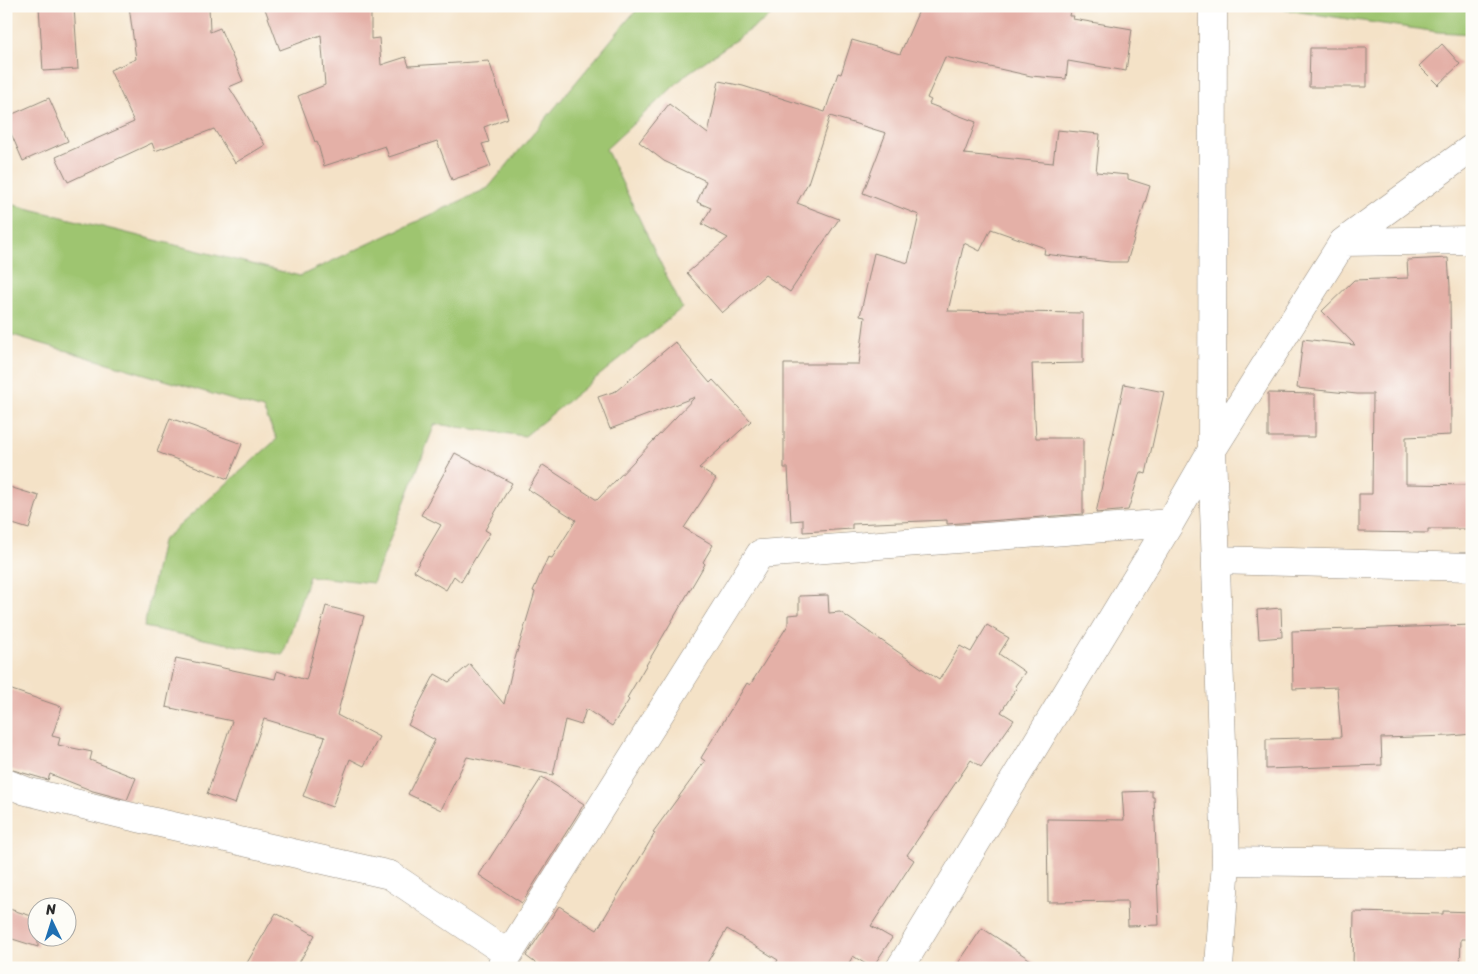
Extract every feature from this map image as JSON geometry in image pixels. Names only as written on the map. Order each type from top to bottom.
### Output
[{"type":"street","points":[[1213,6],[1212,450],[1226,861],[1219,968]]},
{"type":"street","points":[[900,968],[1170,524],[1212,450],[1343,242],[1472,148]]},
{"type":"street","points":[[1343,242],[1472,240]]},
{"type":"street","points":[[6,783],[26,791],[120,814],[390,875],[504,961],[760,554],[1170,524]]},
{"type":"street","points":[[1216,560],[1472,567]]},
{"type":"street","points":[[1226,861],[1472,864]]},
{"type":"green space","points":[[641,6],[791,6],[776,12],[688,73],[606,149],[682,308],[525,436],[435,424],[373,583],[309,576],[283,655],[144,627],[162,541],[277,439],[263,409],[6,333],[6,203],[300,276],[488,188]]},
{"type":"green space","points":[[1277,6],[1472,6],[1472,34],[1438,32],[1286,10]]},
{"type":"building","points":[[39,6],[74,6],[78,69],[43,71]]},
{"type":"building","points":[[129,6],[209,6],[210,32],[220,28],[243,81],[229,87],[265,145],[235,163],[214,129],[155,151],[152,143],[68,182],[56,157],[134,122],[110,70],[136,59]]},
{"type":"building","points":[[264,6],[371,6],[371,39],[379,38],[381,65],[406,57],[409,66],[489,61],[508,118],[484,127],[489,142],[482,144],[491,166],[452,180],[437,141],[389,157],[385,146],[324,166],[317,141],[315,142],[298,96],[325,85],[321,35],[280,50]]},
{"type":"building","points":[[921,6],[1071,6],[1069,16],[1074,16],[1073,19],[1132,29],[1126,71],[1068,61],[1066,79],[1031,76],[945,57],[927,98],[931,100],[929,104],[976,122],[964,154],[1053,163],[1057,130],[1100,134],[1096,172],[1128,175],[1128,179],[1150,186],[1127,262],[1110,262],[1044,254],[1045,248],[991,229],[980,251],[964,243],[948,311],[1083,313],[1083,363],[1032,364],[1036,438],[1083,438],[1083,514],[947,524],[947,520],[852,524],[852,529],[803,532],[803,520],[791,521],[788,468],[784,468],[784,364],[859,364],[865,317],[860,316],[874,253],[908,263],[919,215],[863,193],[886,133],[830,116],[808,183],[797,203],[839,219],[790,292],[765,275],[722,313],[687,273],[728,238],[702,224],[711,208],[697,202],[706,181],[664,161],[639,142],[669,104],[708,134],[719,81],[743,86],[825,112],[838,73],[841,74],[852,40],[900,54]]},
{"type":"building","points":[[1442,44],[1460,64],[1438,85],[1419,66]]},
{"type":"building","points":[[1310,48],[1367,48],[1367,87],[1309,87]]},
{"type":"building","points":[[49,98],[68,141],[23,161],[6,122],[6,117]]},
{"type":"building","points":[[1448,258],[1450,286],[1451,435],[1406,437],[1406,484],[1472,485],[1472,529],[1428,529],[1428,533],[1359,532],[1359,494],[1372,494],[1373,394],[1297,388],[1303,339],[1355,345],[1322,311],[1354,280],[1408,278],[1407,260]]},
{"type":"building","points":[[675,342],[710,383],[713,380],[751,421],[699,468],[716,479],[684,528],[713,545],[703,562],[705,564],[627,698],[629,700],[612,726],[586,709],[581,725],[565,720],[553,775],[467,757],[441,810],[408,794],[435,740],[408,725],[435,674],[449,682],[470,664],[504,704],[514,662],[535,592],[533,591],[548,557],[552,558],[576,520],[528,489],[543,465],[597,500],[695,397],[610,429],[598,397],[616,391]]},
{"type":"building","points":[[1124,384],[1164,392],[1146,474],[1140,472],[1128,510],[1096,513]]},
{"type":"building","points":[[1268,393],[1315,394],[1315,437],[1268,437]]},
{"type":"building","points":[[170,418],[242,444],[228,479],[157,452]]},
{"type":"building","points":[[455,453],[512,483],[485,530],[490,533],[461,582],[454,576],[446,590],[414,571],[441,525],[421,515]]},
{"type":"building","points":[[6,486],[39,496],[29,529],[6,522]]},
{"type":"building","points":[[828,595],[829,613],[840,612],[939,680],[960,646],[971,652],[987,625],[1009,638],[999,654],[1025,672],[1001,712],[1014,720],[981,767],[971,760],[907,855],[914,860],[871,926],[892,938],[872,968],[853,956],[846,968],[773,968],[778,960],[727,929],[704,968],[542,968],[526,956],[559,906],[597,930],[655,833],[653,832],[705,761],[701,758],[747,683],[750,685],[788,625],[788,615],[799,614],[799,596]]},
{"type":"building","points":[[326,606],[364,616],[337,715],[379,737],[364,766],[350,759],[332,807],[303,796],[325,737],[264,719],[235,804],[207,794],[232,721],[166,707],[176,658],[275,679],[277,671],[306,680]]},
{"type":"building","points":[[1281,608],[1282,637],[1259,639],[1257,610]]},
{"type":"building","points":[[1472,625],[1472,734],[1381,738],[1382,765],[1266,769],[1266,739],[1341,737],[1337,687],[1293,689],[1292,631]]},
{"type":"building","points":[[6,688],[62,707],[52,736],[60,738],[58,745],[92,752],[90,760],[136,778],[127,800],[93,791],[50,774],[48,780],[6,768]]},
{"type":"building","points":[[542,777],[584,804],[522,903],[479,875]]},
{"type":"building","points":[[1152,791],[1152,797],[1154,797],[1159,925],[1128,926],[1127,901],[1048,902],[1047,819],[1124,820],[1122,792]]},
{"type":"building","points":[[6,908],[28,915],[28,944],[6,937]]},
{"type":"building","points":[[1443,911],[1472,912],[1472,939],[1461,939],[1460,968],[1353,968],[1354,912],[1443,914]]},
{"type":"building","points":[[276,913],[315,935],[296,968],[244,968]]},
{"type":"building","points":[[982,928],[1043,968],[955,968]]}]
